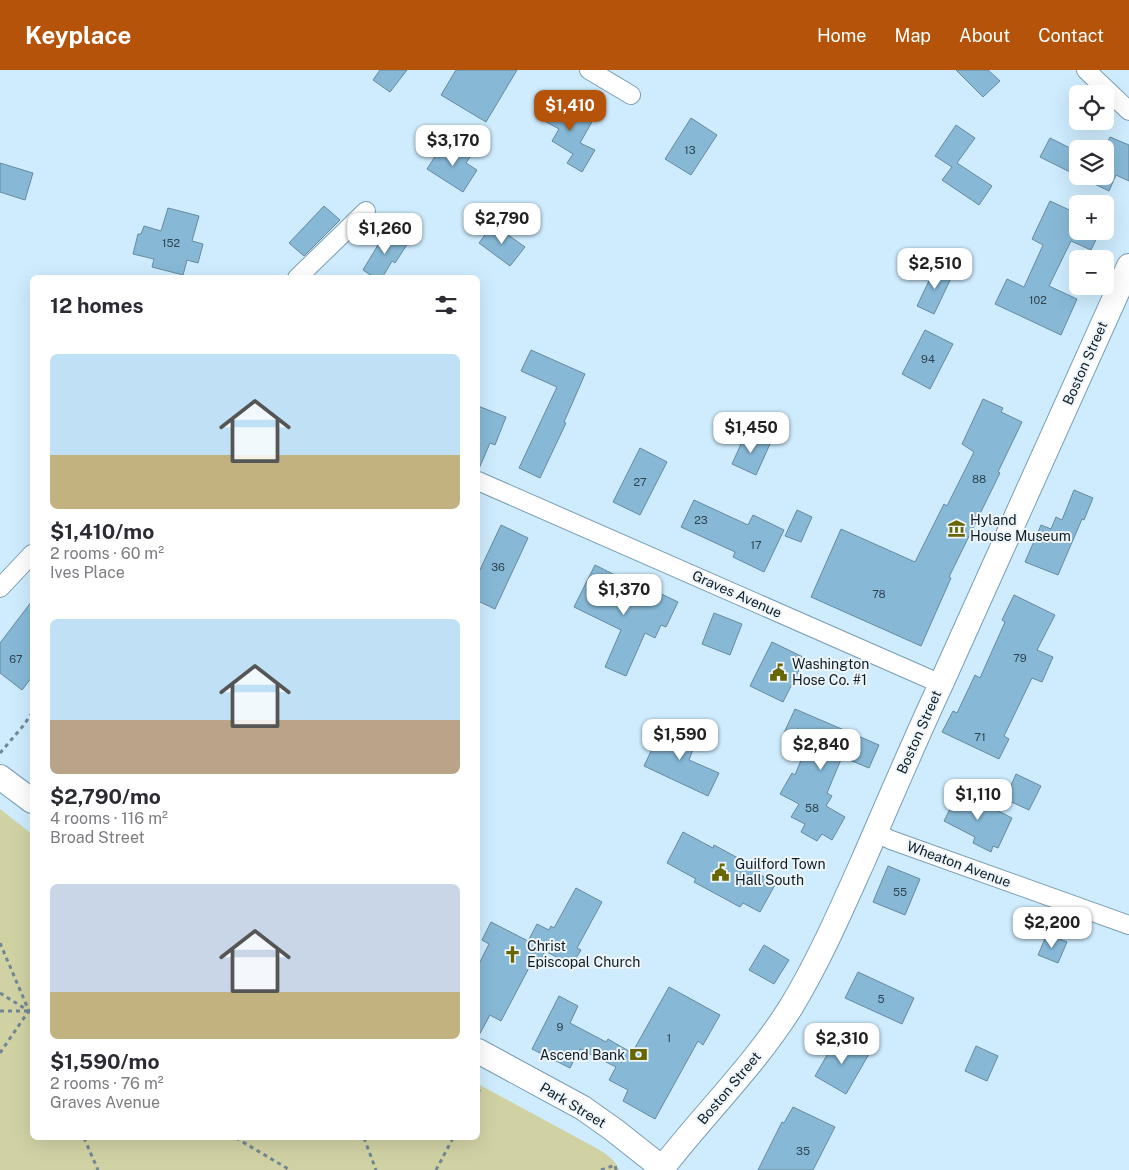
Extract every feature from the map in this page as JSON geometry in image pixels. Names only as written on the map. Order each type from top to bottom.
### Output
[{"type":"main road","name":"Boston Street","points":[[661,1169],[761,1050],[790,1008],[812,970],[1129,266]]},
{"type":"main road","points":[[0,777],[30,800]]},
{"type":"main road","name":"Park Street","points":[[480,1052],[583,1108],[614,1130],[661,1169]]},
{"type":"street","points":[[589,70],[631,95]]},
{"type":"street","points":[[1086,70],[1129,111]]},
{"type":"street","points":[[300,275],[366,211]]},
{"type":"street","name":"Graves Avenue","points":[[480,482],[941,684]]},
{"type":"street","points":[[0,588],[30,556]]},
{"type":"street","name":"Wheaton Avenue","points":[[875,832],[892,840],[1129,925]]},
{"type":"path","points":[[0,752],[30,716]]},
{"type":"path","points":[[0,943],[30,1010]]},
{"type":"path","points":[[0,993],[30,1011]]},
{"type":"path","points":[[0,1011],[30,1012]]},
{"type":"path","points":[[0,1053],[30,1013]]},
{"type":"path","points":[[85,1140],[98,1170]]},
{"type":"path","points":[[239,1140],[290,1170]]},
{"type":"path","points":[[365,1140],[376,1170]]},
{"type":"path","points":[[436,1170],[452,1140]]},
{"type":"path","points":[[601,1170],[615,1165],[616,1170]]},
{"type":"green space","points":[[0,809],[30,832],[30,1140],[480,1140],[480,1085],[605,1153],[619,1170],[0,1170]]},
{"type":"building","points":[[380,70],[407,70],[390,92],[373,80]]},
{"type":"building","points":[[456,70],[517,70],[486,122],[441,95]]},
{"type":"building","points":[[956,70],[988,70],[1000,81],[983,97]]},
{"type":"building","points":[[553,97],[593,120],[580,143],[595,150],[582,172],[567,163],[573,154],[552,141],[559,129],[541,119]]},
{"type":"building","points":[[691,118],[717,135],[691,175],[665,159]]},
{"type":"building","points":[[956,125],[975,138],[957,163],[992,186],[979,205],[942,180],[952,167],[935,156]]},
{"type":"building","points":[[1110,137],[1129,145],[1129,181],[1116,175],[1114,180],[1114,140],[1108,140]]},
{"type":"building","points":[[1050,138],[1069,148],[1069,172],[1040,157]]},
{"type":"building","points":[[445,141],[470,157],[466,163],[477,170],[463,192],[427,169]]},
{"type":"building","points":[[0,163],[33,173],[25,200],[0,192]]},
{"type":"building","points":[[1097,185],[1112,185],[1109,191]]},
{"type":"building","points":[[1050,201],[1069,210],[1069,240],[1096,240],[1091,250],[1071,241],[1049,286],[1077,299],[1061,335],[995,304],[1007,279],[1024,287],[1043,245],[1032,239]]},
{"type":"building","points":[[324,206],[340,220],[304,256],[289,243]]},
{"type":"building","points":[[168,208],[199,216],[192,241],[203,244],[198,263],[187,260],[183,275],[152,267],[154,259],[133,254],[138,234],[141,234],[144,226],[161,231]]},
{"type":"building","points":[[493,224],[525,247],[510,266],[479,243]]},
{"type":"building","points":[[387,230],[408,243],[395,263],[392,261],[384,275],[370,275],[363,270]]},
{"type":"building","points":[[936,266],[953,274],[934,314],[917,306]]},
{"type":"building","points":[[925,330],[953,344],[930,389],[902,374]]},
{"type":"building","points":[[531,350],[585,374],[564,422],[566,423],[540,478],[519,468],[557,387],[521,371]]},
{"type":"building","points":[[983,399],[1003,408],[1001,412],[1022,422],[998,472],[1000,473],[949,577],[951,578],[921,646],[811,597],[841,529],[915,562],[944,504],[947,506],[974,452],[962,444]]},
{"type":"building","points":[[480,407],[506,417],[495,445],[490,443],[480,466]]},
{"type":"building","points":[[746,433],[770,444],[756,475],[732,464]]},
{"type":"building","points":[[640,448],[667,462],[640,515],[613,502]]},
{"type":"building","points":[[1074,490],[1093,498],[1058,575],[1025,562],[1041,525],[1051,529],[1056,517],[1062,520]]},
{"type":"building","points":[[694,500],[748,525],[753,515],[784,530],[764,572],[733,557],[735,552],[681,527]]},
{"type":"building","points":[[797,510],[812,517],[801,542],[785,536]]},
{"type":"building","points":[[501,525],[528,538],[495,609],[480,602],[480,570]]},
{"type":"building","points":[[595,565],[619,577],[613,589],[646,606],[653,590],[678,602],[666,627],[661,625],[655,638],[645,633],[626,676],[605,667],[621,630],[574,607]]},
{"type":"building","points":[[1014,595],[1055,615],[1037,650],[1053,657],[1042,682],[1032,678],[1004,736],[1009,739],[999,759],[942,732],[953,711],[957,713],[975,675],[980,678],[1005,622],[1002,620]]},
{"type":"building","points":[[30,604],[30,680],[22,690],[0,673],[0,643]]},
{"type":"building","points":[[714,613],[742,624],[730,655],[702,644]]},
{"type":"building","name":"Washington Hose Co. #1","points":[[772,642],[805,658],[783,702],[750,686]]},
{"type":"building","points":[[795,709],[879,745],[869,768],[842,757],[827,793],[832,796],[826,806],[845,817],[832,840],[822,834],[817,841],[801,832],[805,824],[791,817],[799,804],[780,794],[792,773],[795,775],[808,743],[784,733]]},
{"type":"building","points":[[664,724],[697,739],[689,760],[719,773],[708,796],[644,766]]},
{"type":"building","points":[[1016,774],[1041,786],[1029,810],[1005,799]]},
{"type":"building","points":[[959,791],[1012,818],[998,848],[993,846],[991,852],[973,843],[975,837],[944,821]]},
{"type":"building","name":"Guilford Town Hall South","points":[[683,832],[713,848],[714,845],[760,870],[759,874],[776,883],[760,912],[743,903],[740,907],[694,882],[696,879],[667,863]]},
{"type":"building","points":[[888,866],[920,879],[905,915],[873,902]]},
{"type":"building","name":"Christ Episcopal Church","points":[[576,888],[602,902],[577,948],[581,950],[572,965],[545,951],[538,965],[532,962],[501,1021],[490,1015],[480,1033],[480,962],[489,944],[482,940],[491,922],[528,941],[537,924],[549,930],[551,926],[554,928]]},
{"type":"building","points":[[1047,934],[1067,942],[1058,963],[1038,955]]},
{"type":"building","points":[[764,945],[789,960],[774,984],[749,970]]},
{"type":"building","points":[[858,972],[914,998],[902,1024],[845,998]]},
{"type":"building","name":"Ascend Bank","points":[[669,987],[720,1015],[703,1045],[698,1041],[655,1119],[623,1101],[628,1090],[609,1080],[616,1067],[580,1049],[570,1068],[532,1049],[559,996],[578,1006],[570,1023],[606,1042],[608,1039],[632,1053]]},
{"type":"building","points":[[838,1036],[869,1054],[846,1094],[815,1076]]},
{"type":"building","points":[[976,1046],[998,1056],[987,1081],[965,1071]]},
{"type":"building","points":[[793,1107],[835,1127],[813,1170],[758,1170],[782,1122],[784,1123]]},
{"type":"place","name":"Hyland House Museum","points":[[956,528]]},
{"type":"place","name":"Washington Hose Co. #1","points":[[778,672]]},
{"type":"place","name":"Guilford Town Hall South","points":[[721,872]]},
{"type":"place","name":"Christ Episcopal Church","points":[[513,954]]},
{"type":"place","name":"Ascend Bank","points":[[639,1055]]}]
